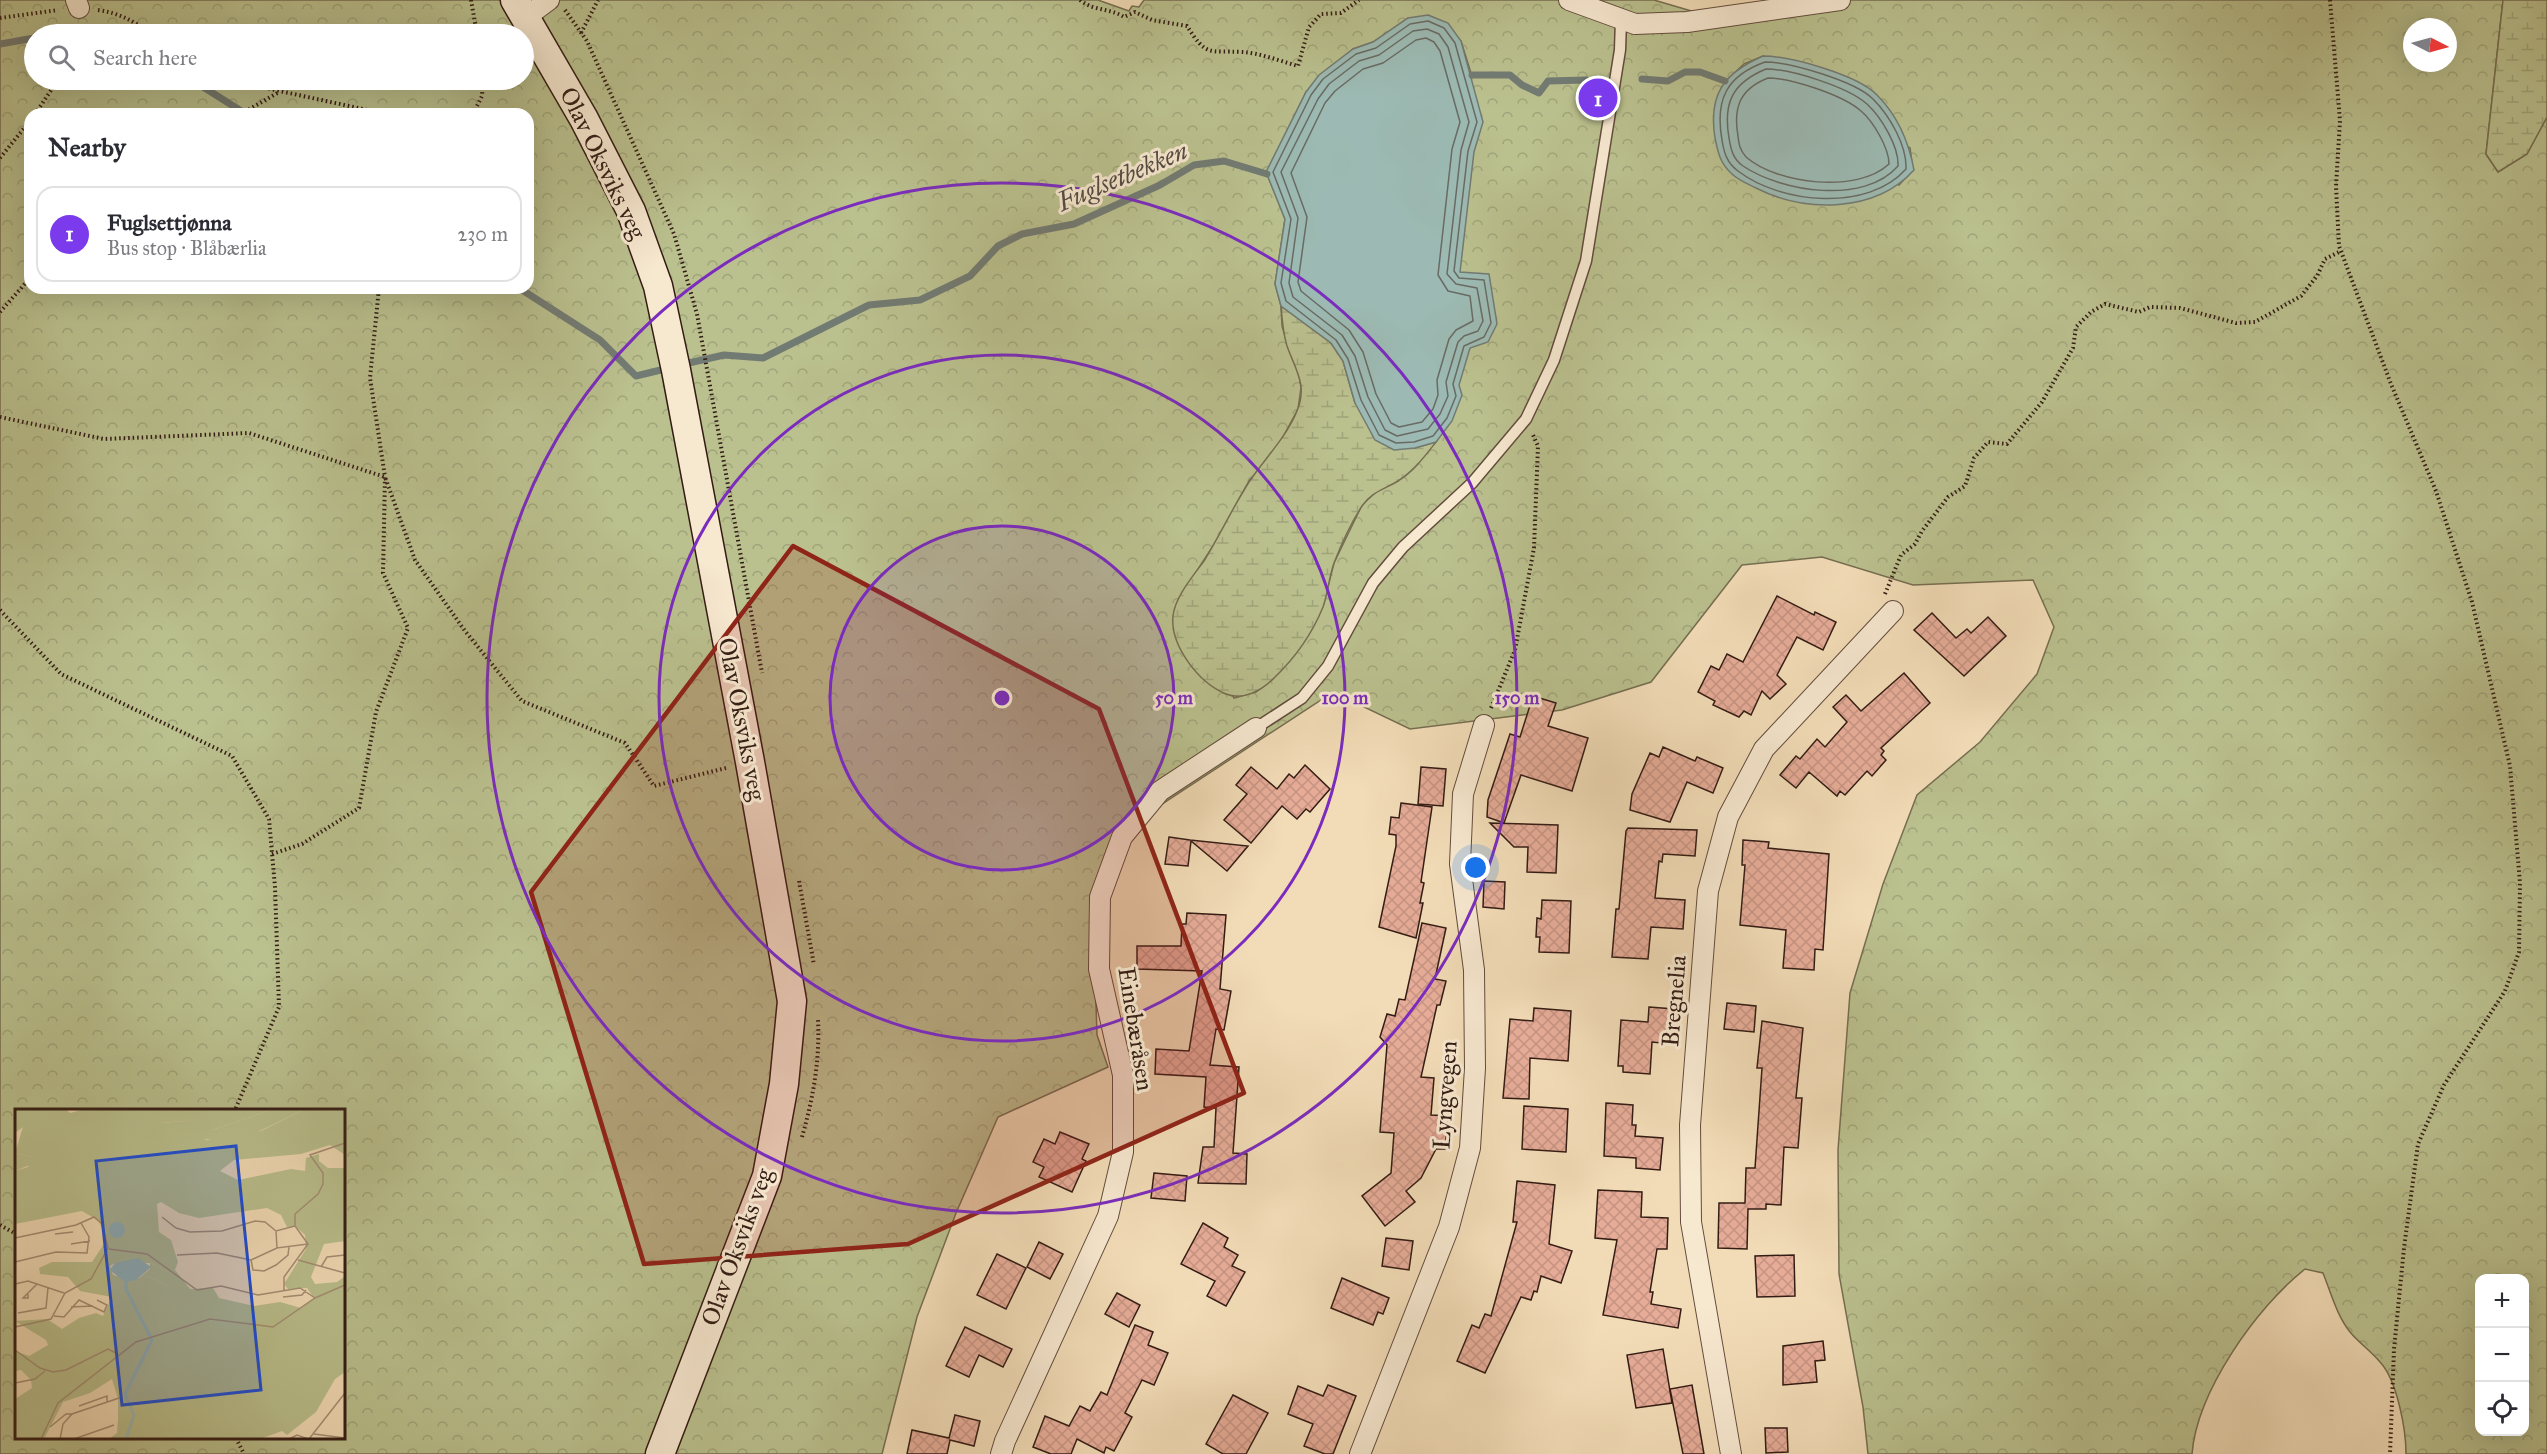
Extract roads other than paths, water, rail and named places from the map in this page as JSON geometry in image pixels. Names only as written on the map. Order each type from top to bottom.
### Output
[{"type":"street","points":[[521,9],[549,0]]},
{"type":"street","points":[[1569,0],[1621,21],[1635,24],[1687,22],[1839,0]]},
{"type":"street","name":"Olav Oksviks veg","points":[[521,9],[530,24]]},
{"type":"street","name":"Olav Oksviks veg","points":[[534,32],[584,119],[631,211],[658,286],[750,762],[792,1001],[784,1084],[767,1176],[660,1454]]},
{"type":"street","name":"Bregnelia","points":[[1731,1454],[1691,1222],[1690,1125],[1708,891],[1728,817],[1764,749],[1893,611]]},
{"type":"street","name":"Lyngvegen","points":[[1360,1454],[1449,1227],[1470,1148],[1475,1068],[1474,970],[1460,864],[1463,794],[1484,725]]},
{"type":"street","name":"Einebæråsen","points":[[1001,1454],[1108,1216],[1123,1152],[1122,1075],[1100,969],[1100,897],[1122,837],[1160,791],[1256,728]]},
{"type":"lane","points":[[1256,728],[1302,698],[1329,666],[1372,584],[1403,547],[1472,483],[1526,419],[1554,360],[1586,261],[1620,50],[1621,21]]},
{"type":"water","points":[[1428,15],[1448,23],[1461,41],[1483,122],[1474,152],[1460,272],[1489,274],[1497,324],[1488,342],[1470,348],[1459,385],[1462,395],[1452,421],[1436,442],[1415,448],[1394,450],[1375,440],[1355,403],[1343,361],[1331,343],[1281,306],[1275,284],[1285,219],[1266,172],[1306,92],[1319,75],[1353,49],[1373,42],[1408,18]]},
{"type":"water","points":[[1763,56],[1790,59],[1823,68],[1855,80],[1868,88],[1891,111],[1909,150],[1914,170],[1898,184],[1880,194],[1860,201],[1817,205],[1775,196],[1734,176],[1722,162],[1716,143],[1713,123],[1714,109],[1717,97],[1729,78],[1738,70]]},
{"type":"waterway","name":"Fuglsetbekken","points":[[0,44],[24,40]]},
{"type":"waterway","points":[[1642,79],[1668,81],[1685,72],[1700,72],[1725,81]]},
{"type":"waterway","points":[[1472,75],[1510,75],[1522,85],[1539,93],[1548,81],[1586,80]]},
{"type":"waterway","name":"Fuglsetbekken","points":[[208,90],[236,108]]},
{"type":"waterway","name":"Fuglsetbekken","points":[[680,365],[724,355],[763,358],[869,305],[920,300],[970,276],[998,246],[1022,234],[1074,224],[1160,185],[1194,165],[1224,161],[1267,174]]},
{"type":"waterway","name":"Fuglsetbekken","points":[[528,294],[600,340],[636,376],[669,368]]},
{"type":"place","name":"Fuglsettjønna","points":[[1598,98]]}]
